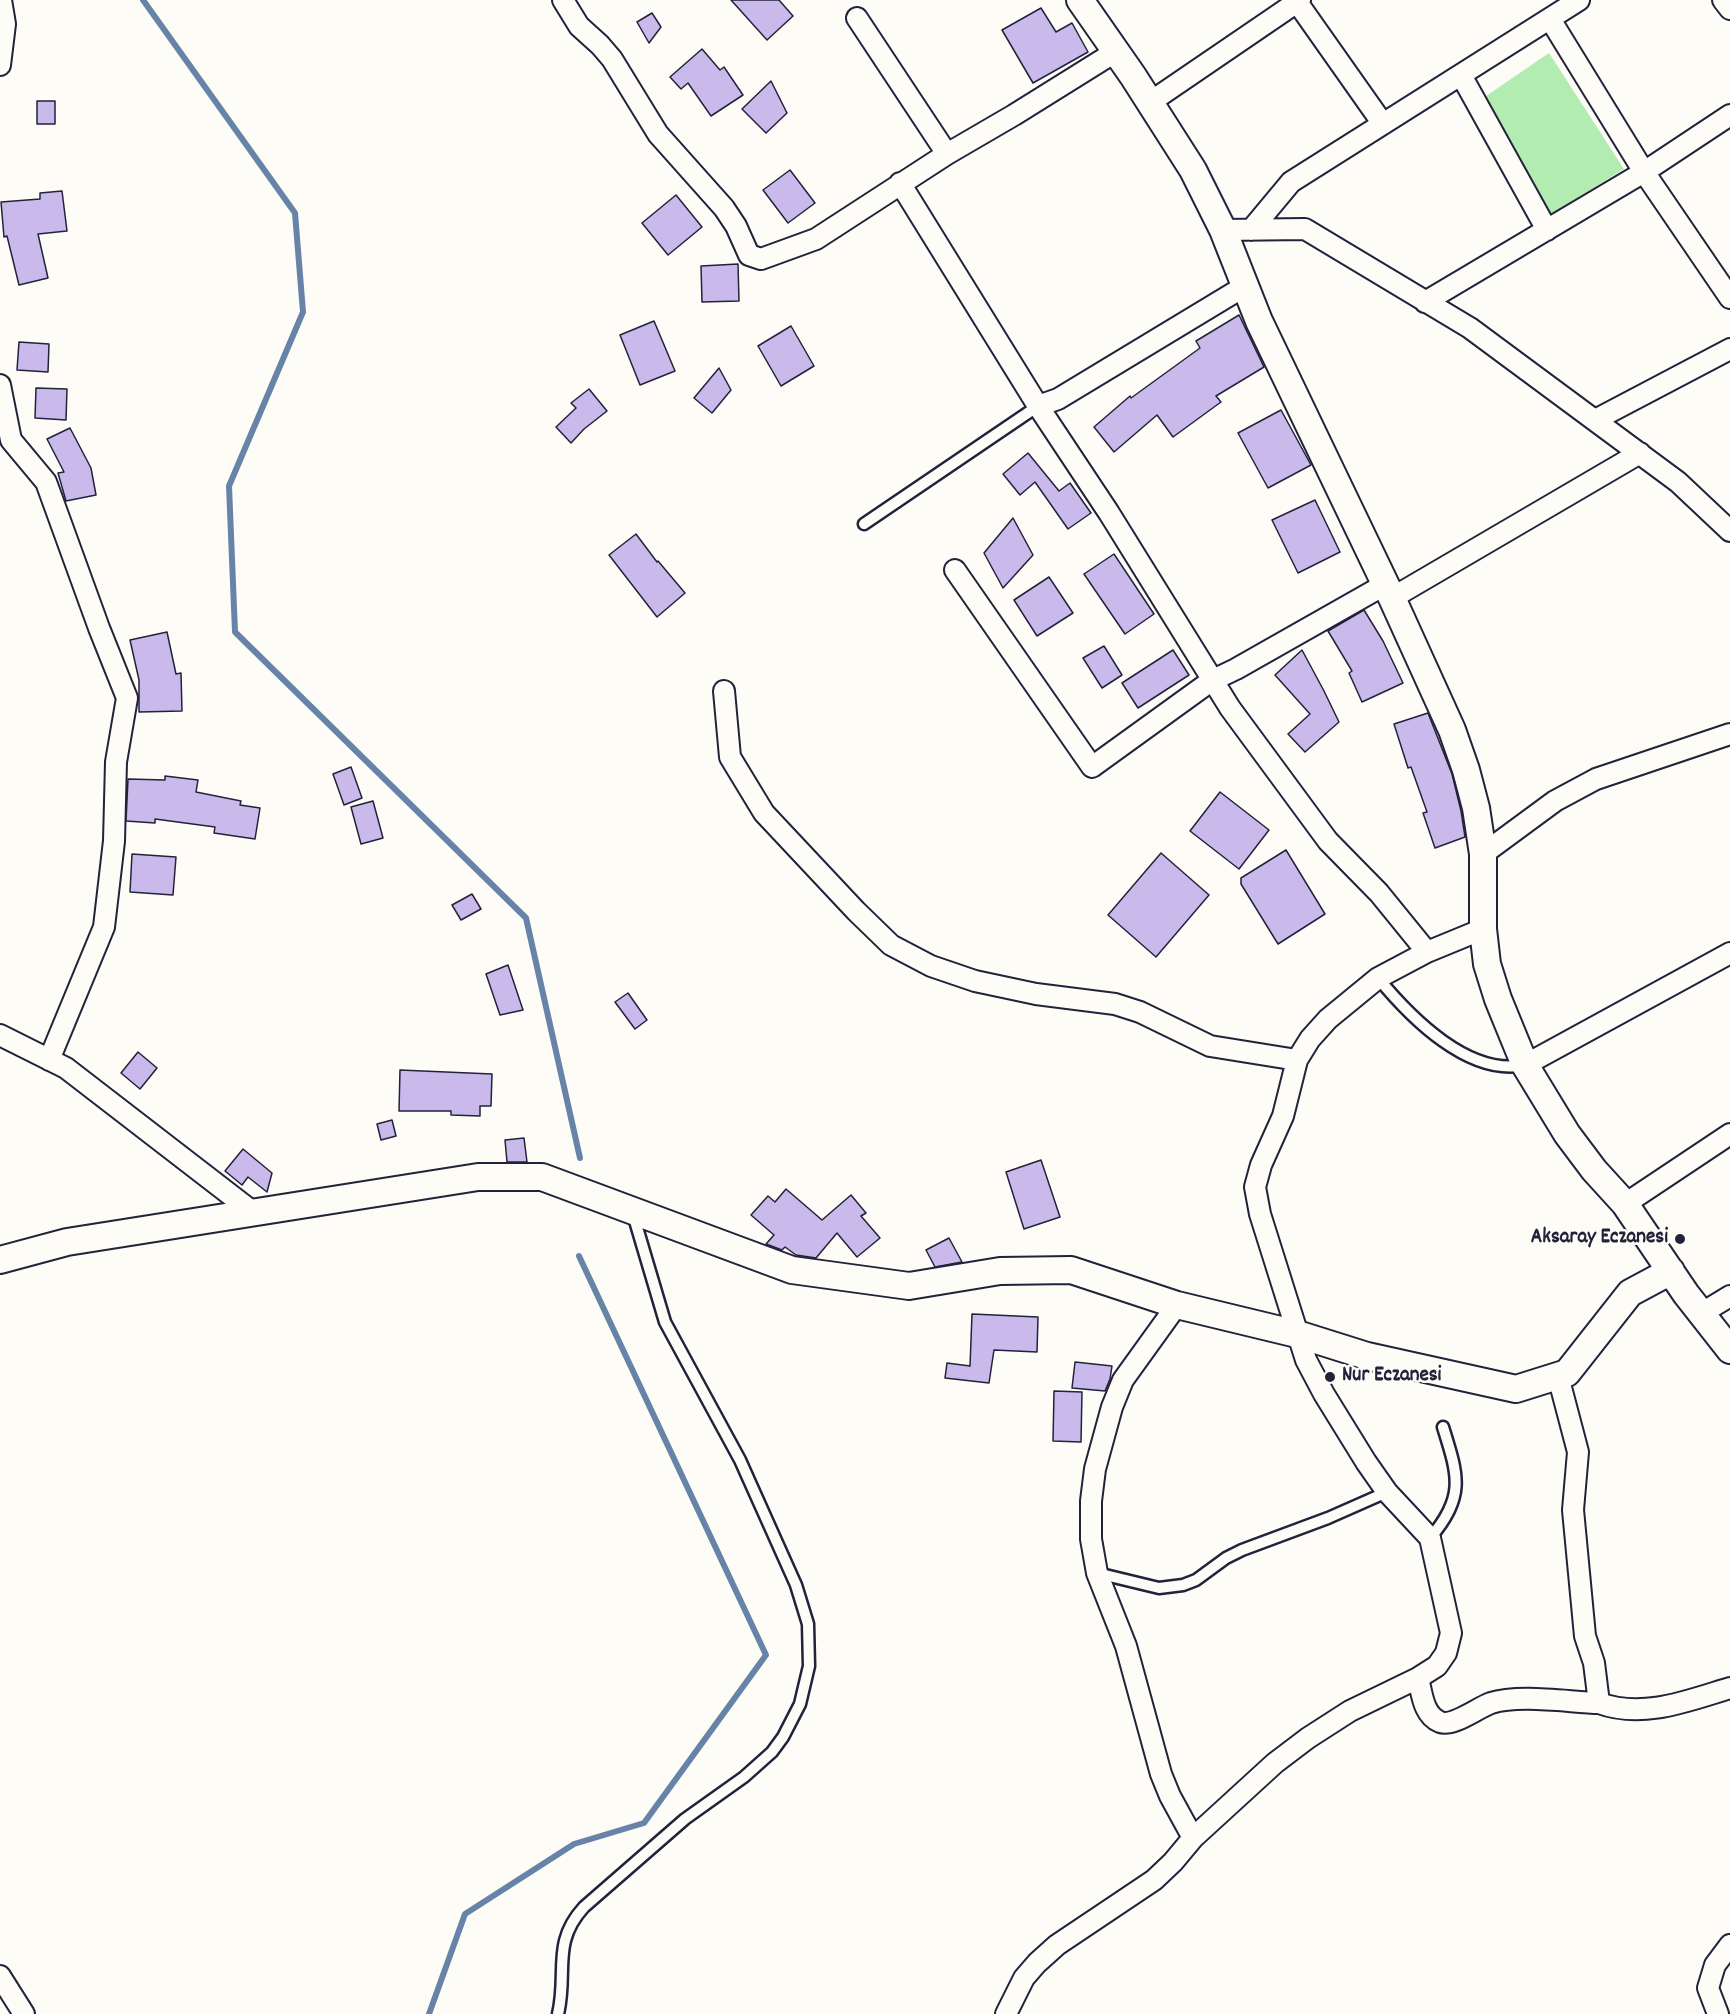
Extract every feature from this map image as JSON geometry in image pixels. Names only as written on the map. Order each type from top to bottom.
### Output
[{"type":"street","points":[[0,65],[5,24],[1,0]]},
{"type":"street","points":[[563,0],[579,26],[612,59],[658,134],[724,208],[736,226],[749,255],[761,259],[816,239],[900,183],[1014,116],[1115,52]]},
{"type":"street","points":[[1080,0],[1192,170],[1223,230],[1259,321],[1389,591],[1452,730],[1476,808],[1483,854],[1487,964],[1498,999],[1525,1065],[1567,1134],[1594,1170],[1625,1204],[1686,1294],[1730,1350]]},
{"type":"street","points":[[1251,230],[1291,182],[1579,0]]},
{"type":"street","points":[[1723,0],[1730,9]]},
{"type":"street","points":[[1149,103],[1298,1],[1383,124]]},
{"type":"street","points":[[857,18],[947,154]]},
{"type":"street","points":[[1550,19],[1644,172],[1730,298]]},
{"type":"street","points":[[1461,75],[1547,230]]},
{"type":"street","points":[[1425,302],[1644,172],[1730,115]]},
{"type":"street","points":[[900,183],[1038,406],[1178,622],[1211,681],[1328,841],[1379,893],[1427,952]]},
{"type":"street","points":[[1223,230],[1305,229],[1470,328],[1678,482],[1730,531]]},
{"type":"street","points":[[1038,406],[1058,399],[1245,286]]},
{"type":"street","points":[[1595,420],[1730,350]]},
{"type":"street","points":[[0,385],[11,440],[46,482],[127,698],[117,762],[114,841],[104,927],[49,1060]]},
{"type":"street","points":[[955,570],[1092,767],[1211,681],[1389,591],[1640,453]]},
{"type":"street","points":[[724,691],[730,757],[764,813],[848,903],[891,945],[931,966],[975,981],[1036,994],[1115,1004],[1140,1012],[1210,1046],[1297,1060]]},
{"type":"street","points":[[1483,854],[1555,801],[1596,779],[1730,734]]},
{"type":"street","points":[[1006,2014],[1024,1978],[1037,1963],[1057,1945],[1154,1880],[1193,1838],[1275,1763],[1350,1711],[1437,1666],[1446,1653],[1451,1633],[1430,1538],[1387,1491],[1366,1462],[1306,1360],[1260,1214],[1255,1187],[1261,1165],[1283,1116],[1297,1060],[1310,1039],[1328,1019],[1378,978],[1427,952],[1484,929]]},
{"type":"street","points":[[1525,1065],[1730,953]]},
{"type":"street","points":[[0,1035],[66,1068],[254,1213]]},
{"type":"street","points":[[1625,1204],[1730,1134]]},
{"type":"street","points":[[0,1260],[67,1242],[478,1177],[542,1177],[792,1270],[909,1286],[1000,1271],[1071,1270],[1177,1305],[1297,1334],[1367,1356],[1516,1389],[1567,1373],[1630,1293],[1671,1271]]},
{"type":"street","points":[[1702,1313],[1730,1296]]},
{"type":"street","points":[[1177,1305],[1123,1380],[1112,1407],[1095,1469],[1090,1502],[1091,1539],[1097,1573],[1126,1646],[1161,1774],[1193,1838]]},
{"type":"street","points":[[1558,1376],[1578,1452],[1573,1510],[1584,1626],[1594,1663],[1599,1703]]},
{"type":"street","points":[[1418,1677],[1427,1710],[1436,1720],[1446,1724],[1479,1708],[1509,1699],[1599,1703],[1615,1709],[1638,1710],[1671,1706],[1730,1688]]},
{"type":"street","points":[[1718,2014],[1708,1988],[1715,1965],[1730,1945]]},
{"type":"street","points":[[0,1976],[24,2014]]},
{"type":"lane","points":[[864,525],[1038,406]]},
{"type":"lane","points":[[1378,978],[1410,1013],[1461,1052],[1490,1066],[1503,1068],[1525,1065]]},
{"type":"lane","points":[[558,2014],[564,1938],[575,1917],[685,1820],[744,1777],[772,1752],[783,1737],[800,1704],[809,1666],[808,1624],[796,1585],[740,1460],[665,1322],[632,1211]]},
{"type":"lane","points":[[1430,1538],[1452,1509],[1456,1493],[1453,1458],[1443,1427]]},
{"type":"lane","points":[[1097,1573],[1159,1587],[1183,1585],[1196,1580],[1218,1563],[1242,1550],[1328,1518],[1387,1491]]},
{"type":"green space","points":[[1549,53],[1624,169],[1549,215],[1486,96]]},
{"type":"building","points":[[731,0],[779,0],[793,16],[767,40]]},
{"type":"building","points":[[1041,8],[1056,32],[1072,23],[1088,52],[1033,83],[1002,30]]},
{"type":"building","points":[[652,13],[661,27],[649,43],[637,22]]},
{"type":"building","points":[[702,49],[720,70],[724,67],[743,95],[711,116],[688,83],[681,89],[670,77]]},
{"type":"building","points":[[771,81],[787,113],[766,133],[742,109]]},
{"type":"building","points":[[37,101],[55,101],[55,124],[37,124]]},
{"type":"building","points":[[790,170],[815,203],[788,223],[763,190]]},
{"type":"building","points":[[62,191],[67,231],[38,234],[48,278],[19,285],[7,236],[4,237],[1,202],[40,199],[40,193]]},
{"type":"building","points":[[676,195],[702,227],[668,255],[642,223]]},
{"type":"building","points":[[738,264],[739,301],[702,302],[701,266]]},
{"type":"building","points":[[1239,315],[1264,367],[1216,396],[1221,402],[1173,437],[1157,415],[1114,452],[1094,427],[1130,396],[1131,398],[1200,348],[1196,341]]},
{"type":"building","points":[[654,321],[675,371],[640,385],[620,335]]},
{"type":"building","points":[[791,326],[814,366],[781,386],[758,346]]},
{"type":"building","points":[[19,342],[49,344],[48,372],[17,370]]},
{"type":"building","points":[[719,368],[731,390],[712,413],[694,398]]},
{"type":"building","points":[[36,388],[67,389],[66,420],[35,418]]},
{"type":"building","points":[[589,389],[607,411],[584,429],[571,443],[556,427],[576,408],[571,403]]},
{"type":"building","points":[[1281,410],[1311,465],[1268,488],[1238,433]]},
{"type":"building","points":[[70,428],[91,468],[96,495],[66,501],[58,473],[64,472],[47,439]]},
{"type":"building","points":[[1028,453],[1059,491],[1070,483],[1091,513],[1068,529],[1035,482],[1020,495],[1003,474]]},
{"type":"building","points":[[1315,500],[1340,552],[1298,573],[1272,520]]},
{"type":"building","points":[[1013,518],[1033,555],[1003,588],[984,553]]},
{"type":"building","points":[[636,534],[685,593],[657,617],[609,555]]},
{"type":"building","points":[[1114,554],[1154,614],[1125,634],[1084,574]]},
{"type":"building","points":[[1049,577],[1073,613],[1037,636],[1014,600]]},
{"type":"building","points":[[1364,610],[1383,641],[1403,683],[1362,702],[1349,673],[1352,671],[1328,631]]},
{"type":"building","points":[[167,632],[176,674],[181,673],[182,711],[139,712],[139,680],[130,640]]},
{"type":"building","points":[[1104,646],[1122,675],[1102,688],[1083,658]]},
{"type":"building","points":[[1173,650],[1189,675],[1138,708],[1122,683]]},
{"type":"building","points":[[1302,650],[1339,722],[1305,752],[1288,734],[1310,714],[1275,675]]},
{"type":"building","points":[[1428,713],[1452,774],[1465,837],[1435,848],[1423,813],[1427,812],[1411,767],[1408,768],[1394,724]]},
{"type":"building","points":[[351,767],[362,798],[344,805],[333,774]]},
{"type":"building","points":[[165,776],[198,780],[196,792],[241,801],[240,805],[260,808],[255,839],[214,833],[215,827],[155,819],[155,823],[126,821],[128,779],[165,780]]},
{"type":"building","points":[[1220,792],[1269,830],[1239,869],[1190,831]]},
{"type":"building","points":[[373,801],[383,838],[361,844],[351,807]]},
{"type":"building","points":[[1286,850],[1325,914],[1278,944],[1241,884],[1241,878]]},
{"type":"building","points":[[1161,853],[1209,895],[1156,957],[1108,915]]},
{"type":"building","points":[[132,854],[176,857],[173,895],[130,892]]},
{"type":"building","points":[[472,894],[481,909],[461,920],[452,905]]},
{"type":"building","points":[[508,965],[523,1010],[500,1015],[486,974]]},
{"type":"building","points":[[628,993],[647,1020],[635,1029],[615,1002]]},
{"type":"building","points":[[138,1052],[157,1068],[140,1089],[121,1073]]},
{"type":"building","points":[[400,1070],[492,1074],[491,1106],[480,1106],[480,1116],[451,1115],[451,1111],[399,1111]]},
{"type":"building","points":[[392,1120],[396,1136],[381,1140],[377,1124]]},
{"type":"building","points":[[524,1138],[527,1162],[507,1162],[505,1140]]},
{"type":"building","points":[[243,1149],[272,1173],[267,1192],[248,1177],[242,1185],[225,1171]]},
{"type":"building","points":[[1041,1160],[1060,1217],[1024,1229],[1006,1172]]},
{"type":"building","points":[[786,1189],[822,1220],[851,1195],[866,1213],[861,1216],[880,1238],[857,1257],[837,1233],[816,1258],[796,1255],[785,1247],[782,1250],[766,1244],[774,1235],[751,1215],[768,1196],[775,1202]]},
{"type":"building","points":[[949,1238],[962,1262],[935,1267],[926,1250]]},
{"type":"building","points":[[972,1314],[1038,1317],[1037,1352],[994,1350],[989,1383],[945,1378],[947,1363],[970,1366]]},
{"type":"building","points":[[1075,1362],[1112,1366],[1105,1391],[1072,1388]]},
{"type":"building","points":[[1054,1391],[1082,1392],[1081,1442],[1053,1441]]},
{"type":"waterway","points":[[143,0],[295,213],[303,312],[229,486],[235,632],[526,918],[580,1158]]},
{"type":"waterway","points":[[429,2014],[465,1914],[574,1844],[644,1823],[766,1655],[579,1256]]},
{"type":"place","name":"Aksaray Eczanesi","points":[[1680,1239]]},
{"type":"place","name":"Nur Eczanesi","points":[[1330,1377]]}]
